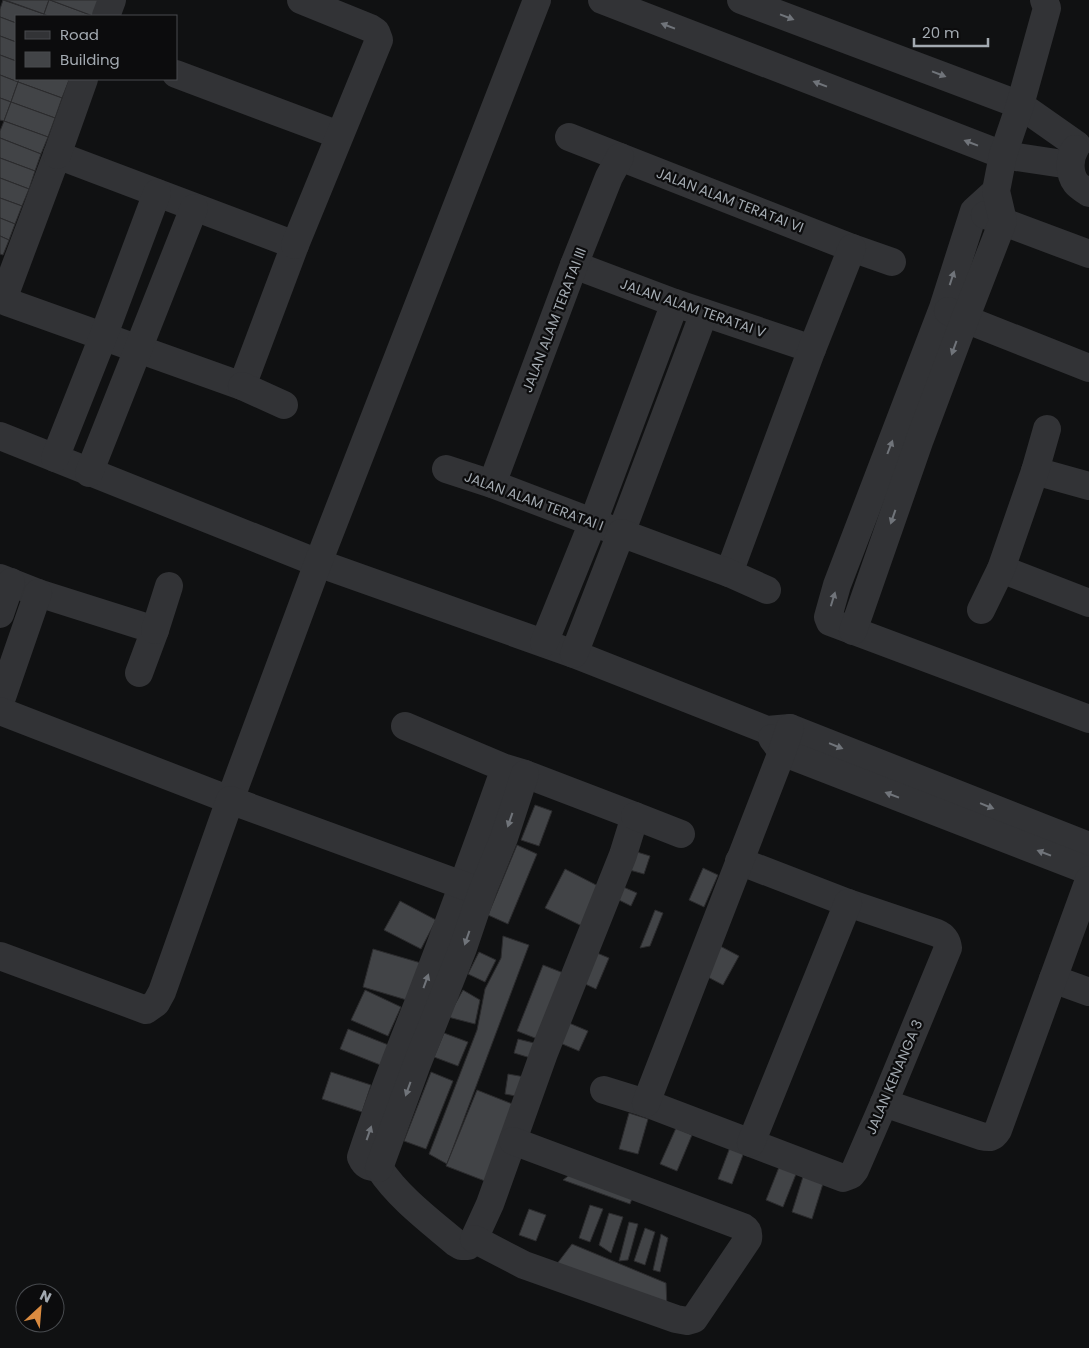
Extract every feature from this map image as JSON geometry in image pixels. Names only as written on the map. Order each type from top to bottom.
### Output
[{"type":"street","points":[[106,15],[112,0]]},
{"type":"street","points":[[242,386],[295,245],[379,40],[376,32],[370,28],[301,0]]},
{"type":"street","points":[[0,956],[146,1010],[156,1003],[162,992],[230,800],[318,563],[537,0]]},
{"type":"street","points":[[602,0],[1003,155],[1079,149]]},
{"type":"street","points":[[742,0],[1020,105],[1079,149]]},
{"type":"street","points":[[1044,0],[1047,8],[1020,105],[1003,155],[996,191],[1003,221],[954,314],[837,585],[828,617],[830,622],[1089,719]]},
{"type":"street","points":[[178,75],[339,135]]},
{"type":"street","points":[[84,80],[5,294],[7,302],[103,338],[242,386],[284,405]]},
{"type":"street","name":"JALAN ALAM TERATAI VI","points":[[569,137],[892,262]]},
{"type":"street","points":[[1079,149],[1075,182],[1089,193]]},
{"type":"street","points":[[56,155],[295,245]]},
{"type":"street","name":"JALAN ALAM TERATAI III","points":[[492,484],[574,265],[609,177],[620,157]]},
{"type":"street","points":[[954,314],[974,211],[996,191]]},
{"type":"street","points":[[55,458],[103,338],[157,193]]},
{"type":"street","points":[[90,473],[194,208]]},
{"type":"street","points":[[974,211],[1089,254]]},
{"type":"street","points":[[729,573],[852,248]]},
{"type":"street","name":"JALAN ALAM TERATAI V","points":[[574,265],[675,303],[812,350]]},
{"type":"street","points":[[544,643],[593,522],[675,303]]},
{"type":"street","points":[[574,654],[704,313]]},
{"type":"street","points":[[954,314],[1089,368]]},
{"type":"street","points":[[981,610],[1001,569],[1035,471],[1046,429]]},
{"type":"street","points":[[0,436],[318,563],[574,654],[780,737],[1089,870]]},
{"type":"street","name":"JALAN ALAM TERATAI I","points":[[446,469],[492,484],[729,573],[767,590]]},
{"type":"street","points":[[1035,471],[1089,486]]},
{"type":"street","points":[[1001,569],[1089,603]]},
{"type":"street","points":[[0,614],[6,580],[38,593],[155,630]]},
{"type":"street","points":[[140,673],[169,586]]},
{"type":"street","points":[[0,703],[38,593]]},
{"type":"street","points":[[0,711],[230,800],[472,889]]},
{"type":"street","points":[[405,726],[515,771],[681,834]]},
{"type":"street","points":[[780,737],[1089,846]]},
{"type":"street","points":[[646,1103],[739,861],[780,737]]},
{"type":"street","points":[[515,771],[483,831],[472,889],[418,1003],[376,1109],[360,1157],[368,1167],[379,1168],[388,1182],[416,1209],[461,1246],[468,1246],[474,1239],[490,1204],[544,1053],[623,855],[635,816]]},
{"type":"street","name":"JALAN KENANGA 3","points":[[604,1090],[646,1103],[842,1178],[848,1177],[855,1170],[948,948],[947,942],[943,936],[937,933],[848,903],[739,861]]},
{"type":"street","points":[[884,1103],[981,1136],[990,1138],[995,1136],[1089,880]]},
{"type":"street","points":[[751,1143],[848,903]]},
{"type":"street","points":[[1053,979],[1089,992]]},
{"type":"street","points":[[474,1239],[524,1265],[676,1319],[687,1321],[694,1319],[748,1239],[749,1234],[743,1227],[514,1141]]},
{"type":"building","points":[[3,0],[44,14],[15,15],[15,23],[0,17]]},
{"type":"building","points":[[5,0],[49,0],[44,14]]},
{"type":"building","points":[[49,0],[90,15],[46,15],[44,14]]},
{"type":"building","points":[[50,0],[99,0],[93,15]]},
{"type":"building","points":[[0,17],[15,23],[15,42],[0,36]]},
{"type":"building","points":[[0,36],[15,42],[15,61],[0,55]]},
{"type":"building","points":[[0,55],[15,61],[15,80],[19,80],[18,82],[0,75]]},
{"type":"building","points":[[0,75],[18,82],[11,102],[0,98]]},
{"type":"building","points":[[19,80],[69,80],[62,98],[18,82]]},
{"type":"building","points":[[18,82],[62,98],[55,118],[11,102]]},
{"type":"building","points":[[0,98],[11,102],[4,121],[0,120]]},
{"type":"building","points":[[11,102],[55,118],[48,137],[4,121]]},
{"type":"building","points":[[4,121],[48,137],[41,154],[0,138],[0,131]]},
{"type":"building","points":[[0,138],[41,154],[35,171],[0,158]]},
{"type":"building","points":[[0,158],[35,171],[29,189],[0,178]]},
{"type":"building","points":[[0,178],[29,189],[22,206],[0,198]]},
{"type":"building","points":[[0,198],[22,206],[15,224],[0,218]]},
{"type":"building","points":[[0,218],[15,224],[9,240],[0,236]]},
{"type":"building","points":[[0,236],[9,240],[3,255],[0,254]]},
{"type":"building","points":[[535,805],[552,811],[539,846],[521,840]]},
{"type":"building","points":[[517,845],[537,854],[508,924],[488,915]]},
{"type":"building","points":[[637,852],[650,856],[644,874],[626,869]]},
{"type":"building","points":[[703,868],[718,875],[704,907],[689,900]]},
{"type":"building","points":[[565,869],[602,888],[582,926],[545,908]]},
{"type":"building","points":[[621,886],[637,893],[631,906],[615,898]]},
{"type":"building","points":[[400,901],[436,920],[421,949],[384,930]]},
{"type":"building","points":[[655,910],[663,913],[650,946],[640,948]]},
{"type":"building","points":[[503,936],[529,945],[447,1164],[429,1154],[477,1030],[485,989],[501,958]]},
{"type":"building","points":[[720,946],[739,956],[723,985],[704,975]]},
{"type":"building","points":[[373,949],[421,963],[410,1001],[363,987]]},
{"type":"building","points":[[479,952],[496,960],[485,982],[468,974]]},
{"type":"building","points":[[597,953],[609,958],[596,989],[583,983]]},
{"type":"building","points":[[543,965],[566,974],[540,1040],[517,1031]]},
{"type":"building","points":[[365,990],[401,1007],[388,1036],[351,1020]]},
{"type":"building","points":[[463,990],[480,1000],[475,1024],[448,1017]]},
{"type":"building","points":[[569,1023],[588,1031],[579,1051],[560,1043]]},
{"type":"building","points":[[348,1029],[391,1046],[383,1066],[340,1049]]},
{"type":"building","points":[[444,1033],[468,1042],[458,1066],[434,1057]]},
{"type":"building","points":[[518,1039],[538,1044],[534,1059],[514,1053]]},
{"type":"building","points":[[331,1072],[371,1085],[362,1112],[322,1099]]},
{"type":"building","points":[[431,1072],[453,1081],[426,1149],[404,1141]]},
{"type":"building","points":[[508,1074],[525,1077],[521,1097],[505,1094]]},
{"type":"building","points":[[477,1090],[520,1107],[490,1183],[446,1166]]},
{"type":"building","points":[[629,1113],[648,1119],[638,1154],[619,1149]]},
{"type":"building","points":[[676,1128],[692,1135],[677,1171],[660,1164]]},
{"type":"building","points":[[732,1142],[746,1147],[732,1184],[718,1179]]},
{"type":"building","points":[[783,1157],[800,1164],[783,1207],[766,1200]]},
{"type":"building","points":[[585,1163],[638,1183],[630,1204],[563,1180]]},
{"type":"building","points":[[806,1167],[826,1174],[812,1219],[792,1212]]},
{"type":"building","points":[[590,1205],[603,1209],[590,1242],[579,1238]]},
{"type":"building","points":[[529,1209],[546,1215],[536,1241],[519,1235]]},
{"type":"building","points":[[609,1213],[623,1217],[611,1253],[599,1245]]},
{"type":"building","points":[[629,1222],[638,1224],[628,1260],[619,1261]]},
{"type":"building","points":[[645,1228],[655,1232],[645,1265],[634,1261]]},
{"type":"building","points":[[661,1234],[668,1238],[660,1272],[653,1270]]},
{"type":"building","points":[[572,1244],[666,1283],[667,1308],[553,1269]]}]
